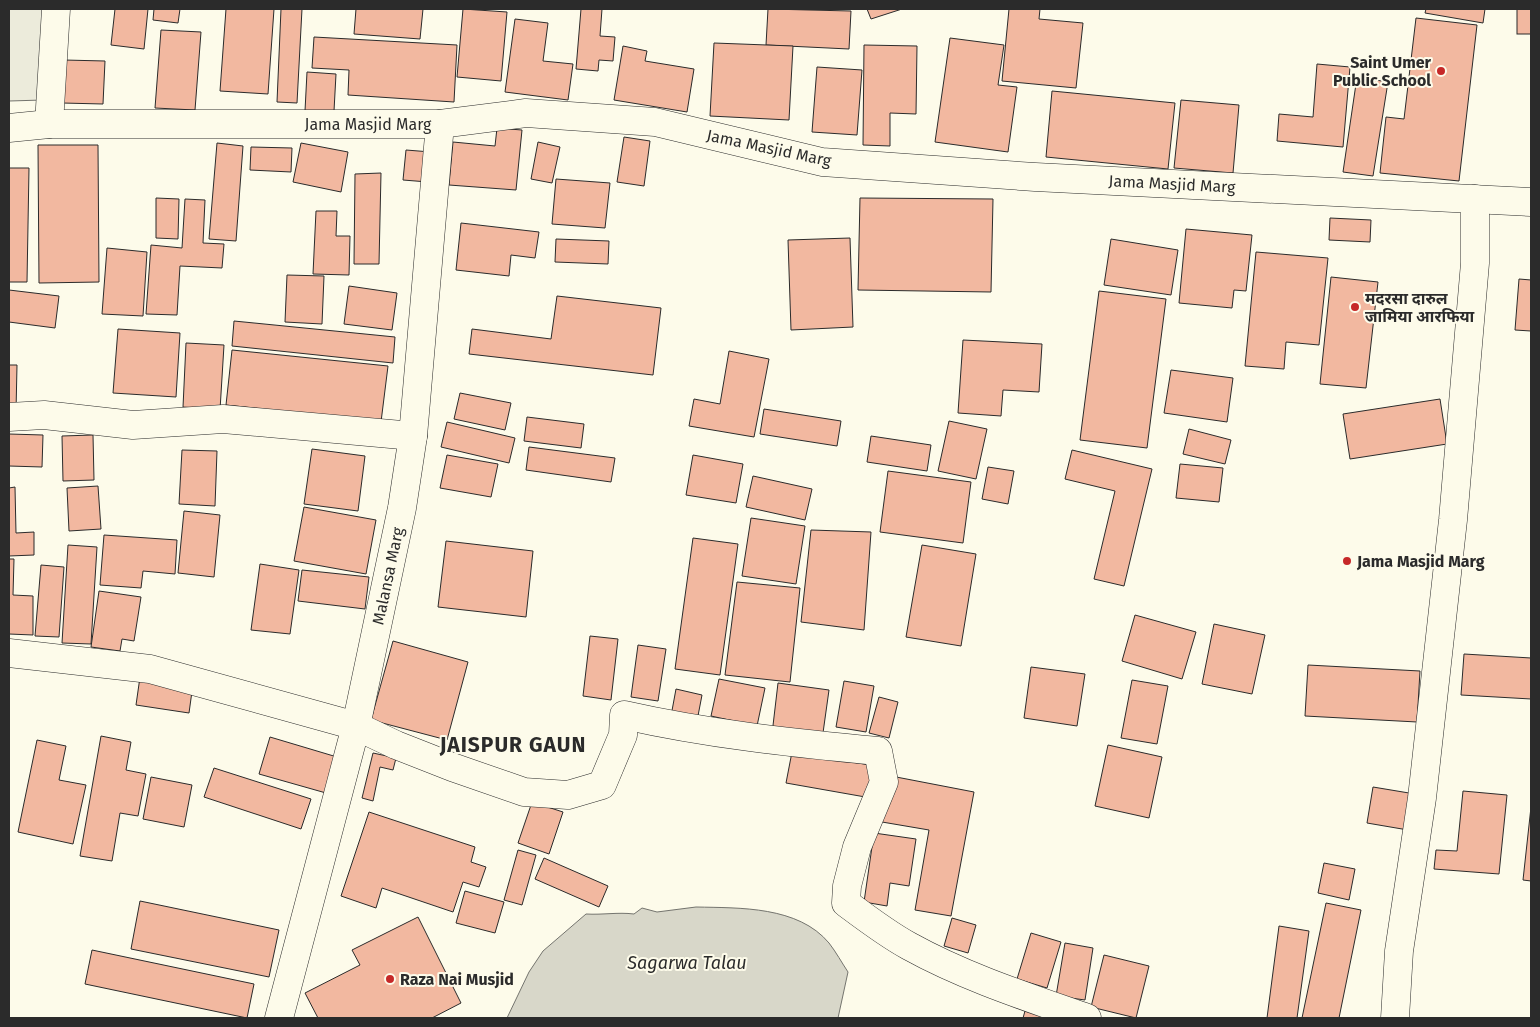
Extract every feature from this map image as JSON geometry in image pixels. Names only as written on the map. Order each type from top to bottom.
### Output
[{"type":"street","points":[[49,124],[56,9]]},
{"type":"street","name":"Jama Masjid Marg","points":[[9,128],[49,124],[440,124],[526,113],[655,122],[822,162],[1035,177],[1531,202]]},
{"type":"street","name":"Malansa Marg","points":[[279,1018],[356,726],[402,508],[413,436],[440,124]]},
{"type":"street","points":[[1394,1018],[1399,951],[1422,798],[1454,520],[1475,263],[1476,199]]},
{"type":"street","points":[[9,417],[44,415],[133,425],[223,419],[413,436]]},
{"type":"street","points":[[9,653],[150,669],[356,726],[428,758],[524,792],[568,795],[602,785],[623,735],[624,715],[668,725],[795,744],[878,751],[884,782],[857,847],[847,886],[846,903],[910,946],[987,983],[1087,1018]]},
{"type":"shaded area","points":[[9,9],[49,9],[43,100],[9,101]]},
{"type":"water","name":"Sagarwa Talau","points":[[696,907],[767,911],[801,922],[816,931],[829,943],[848,972],[838,1018],[507,1018],[529,972],[543,951],[586,914],[634,914],[642,908],[657,912]]},
{"type":"building","points":[[115,9],[148,9],[144,49],[111,45]]},
{"type":"building","points":[[154,9],[180,9],[178,23],[153,20]]},
{"type":"building","points":[[226,9],[274,9],[268,94],[220,91]]},
{"type":"building","points":[[281,9],[302,9],[297,103],[277,102]]},
{"type":"building","points":[[356,9],[423,9],[420,39],[354,34]]},
{"type":"building","points":[[463,9],[507,12],[501,81],[457,77]]},
{"type":"building","points":[[581,9],[602,9],[600,36],[615,37],[613,61],[599,60],[598,71],[576,69]]},
{"type":"building","points":[[768,9],[851,11],[849,49],[766,45]]},
{"type":"building","points":[[867,9],[902,9],[871,19]]},
{"type":"building","points":[[1009,9],[1040,9],[1039,19],[1083,23],[1076,88],[1002,81]]},
{"type":"building","points":[[1426,9],[1485,9],[1483,23],[1425,13]]},
{"type":"building","points":[[1517,9],[1531,9],[1531,34],[1517,34]]},
{"type":"building","name":"Saint Umer Public School","points":[[1416,18],[1477,25],[1459,181],[1380,173],[1386,117],[1404,119]]},
{"type":"building","points":[[515,19],[548,23],[543,61],[573,64],[568,100],[505,92]]},
{"type":"building","points":[[161,30],[201,32],[195,110],[155,108]]},
{"type":"building","points":[[314,37],[457,45],[454,102],[348,95],[349,70],[312,68]]},
{"type":"building","points":[[950,38],[1004,45],[998,85],[1017,87],[1008,152],[935,142]]},
{"type":"building","points":[[714,43],[793,46],[789,120],[710,116]]},
{"type":"building","points":[[864,45],[917,46],[916,114],[890,113],[890,146],[863,145]]},
{"type":"building","points":[[623,46],[647,51],[645,61],[694,69],[687,112],[614,100]]},
{"type":"building","points":[[64,60],[105,61],[103,104],[62,103]]},
{"type":"building","points":[[1317,64],[1350,67],[1343,147],[1277,141],[1279,114],[1313,117]]},
{"type":"building","points":[[817,67],[862,70],[857,135],[812,132]]},
{"type":"building","points":[[307,72],[336,74],[334,111],[305,111]]},
{"type":"building","points":[[1357,77],[1388,82],[1373,176],[1343,172]]},
{"type":"building","points":[[1052,91],[1175,103],[1168,169],[1046,157]]},
{"type":"building","points":[[1181,100],[1239,105],[1233,173],[1174,168]]},
{"type":"building","points":[[497,128],[522,130],[516,190],[449,185],[453,142],[495,146]]},
{"type":"building","points":[[624,137],[650,141],[644,186],[617,182]]},
{"type":"building","points":[[538,142],[560,147],[552,183],[531,179]]},
{"type":"building","points":[[217,143],[243,146],[236,241],[209,239]]},
{"type":"building","points":[[301,143],[348,152],[341,192],[293,182]]},
{"type":"building","points":[[38,145],[98,145],[99,282],[39,283]]},
{"type":"building","points":[[251,147],[292,148],[291,172],[250,170]]},
{"type":"building","points":[[406,150],[431,152],[428,182],[403,180]]},
{"type":"building","points":[[9,168],[29,168],[27,282],[9,282]]},
{"type":"building","points":[[381,173],[379,264],[354,264],[355,174]]},
{"type":"building","points":[[556,179],[610,183],[605,228],[552,224]]},
{"type":"building","points":[[156,198],[179,199],[178,239],[156,238]]},
{"type":"building","points":[[860,198],[993,199],[991,292],[858,290]]},
{"type":"building","points":[[185,199],[205,200],[203,243],[224,244],[222,268],[180,266],[177,315],[146,314],[151,245],[182,248]]},
{"type":"building","points":[[316,211],[337,211],[336,236],[350,236],[349,275],[313,274]]},
{"type":"building","points":[[1330,218],[1371,220],[1370,242],[1329,240]]},
{"type":"building","points":[[461,223],[539,232],[535,258],[511,255],[509,276],[456,270]]},
{"type":"building","points":[[1186,229],[1252,235],[1246,291],[1234,290],[1232,308],[1179,303]]},
{"type":"building","points":[[850,238],[853,327],[791,330],[788,240]]},
{"type":"building","points":[[556,239],[609,241],[608,264],[555,262]]},
{"type":"building","points":[[1111,239],[1178,250],[1171,295],[1104,285]]},
{"type":"building","points":[[107,248],[147,252],[143,316],[102,314]]},
{"type":"building","points":[[1256,252],[1328,258],[1319,345],[1286,342],[1284,369],[1245,366]]},
{"type":"building","points":[[287,275],[324,276],[322,324],[285,322]]},
{"type":"building","points":[[1331,277],[1378,282],[1366,388],[1320,384]]},
{"type":"building","points":[[1519,279],[1531,280],[1531,331],[1515,330]]},
{"type":"building","points":[[349,286],[397,293],[392,330],[344,324]]},
{"type":"building","points":[[9,290],[59,296],[55,328],[9,322]]},
{"type":"building","points":[[1099,291],[1166,299],[1147,448],[1080,440]]},
{"type":"building","points":[[557,296],[661,308],[653,375],[469,354],[472,329],[551,339]]},
{"type":"building","points":[[234,321],[395,337],[393,363],[232,346]]},
{"type":"building","points":[[118,329],[180,333],[176,397],[113,393]]},
{"type":"building","points":[[963,340],[1042,344],[1039,392],[1003,390],[1001,416],[958,413]]},
{"type":"building","points":[[186,343],[224,345],[220,410],[183,407]]},
{"type":"building","points":[[232,350],[388,366],[381,422],[226,405]]},
{"type":"building","points":[[729,351],[769,359],[754,437],[689,426],[694,399],[720,404]]},
{"type":"building","points":[[9,365],[17,365],[16,412],[9,412]]},
{"type":"building","points":[[1171,370],[1233,378],[1227,422],[1164,413]]},
{"type":"building","points":[[460,393],[511,403],[505,430],[454,419]]},
{"type":"building","points":[[1440,399],[1447,444],[1350,459],[1343,414]]},
{"type":"building","points":[[764,409],[841,421],[837,446],[760,434]]},
{"type":"building","points":[[527,417],[584,424],[581,448],[524,441]]},
{"type":"building","points":[[949,421],[987,429],[976,479],[938,471]]},
{"type":"building","points":[[447,422],[515,438],[509,463],[441,447]]},
{"type":"building","points":[[1189,429],[1231,440],[1225,464],[1183,454]]},
{"type":"building","points":[[9,434],[43,435],[42,467],[9,466]]},
{"type":"building","points":[[93,435],[94,480],[63,481],[62,436]]},
{"type":"building","points":[[871,436],[931,445],[927,471],[867,462]]},
{"type":"building","points":[[529,447],[615,458],[611,482],[526,470]]},
{"type":"building","points":[[312,449],[365,456],[358,511],[304,504]]},
{"type":"building","points":[[182,450],[217,451],[215,506],[179,504]]},
{"type":"building","points":[[1072,450],[1152,469],[1124,586],[1094,579],[1115,491],[1065,479]]},
{"type":"building","points":[[447,455],[498,464],[491,497],[440,488]]},
{"type":"building","points":[[693,455],[743,464],[736,503],[686,495]]},
{"type":"building","points":[[1180,464],[1223,468],[1219,502],[1176,498]]},
{"type":"building","points":[[988,467],[1014,471],[1008,504],[982,499]]},
{"type":"building","points":[[888,471],[971,482],[963,543],[880,532]]},
{"type":"building","points":[[753,476],[812,489],[805,520],[746,507]]},
{"type":"building","points":[[98,486],[101,529],[69,531],[67,488]]},
{"type":"building","points":[[15,487],[16,533],[34,532],[34,555],[9,556],[9,488]]},
{"type":"building","points":[[304,507],[376,520],[366,574],[294,561]]},
{"type":"building","points":[[184,511],[220,515],[214,577],[178,573]]},
{"type":"building","points":[[751,518],[805,526],[796,584],[742,576]]},
{"type":"building","points":[[811,530],[871,532],[864,630],[801,622]]},
{"type":"building","points":[[104,535],[177,540],[175,574],[143,571],[141,588],[100,585]]},
{"type":"building","points":[[693,538],[738,544],[720,675],[675,669]]},
{"type":"building","points":[[446,541],[533,551],[526,617],[438,607]]},
{"type":"building","points":[[68,545],[97,547],[91,644],[62,643]]},
{"type":"building","points":[[922,545],[976,554],[961,646],[906,637]]},
{"type":"building","points":[[9,559],[14,559],[13,595],[33,596],[33,635],[9,634]]},
{"type":"building","points":[[260,564],[299,570],[290,634],[251,630]]},
{"type":"building","points":[[41,565],[64,567],[59,637],[35,636]]},
{"type":"building","points":[[302,570],[369,577],[365,609],[298,601]]},
{"type":"building","points":[[737,582],[800,588],[790,682],[725,675]]},
{"type":"building","points":[[99,591],[141,597],[134,641],[122,639],[120,651],[91,647]]},
{"type":"building","points":[[1135,615],[1196,632],[1182,679],[1122,661]]},
{"type":"building","points":[[1214,624],[1265,635],[1252,694],[1202,684]]},
{"type":"building","points":[[590,636],[618,639],[611,700],[583,696]]},
{"type":"building","points":[[393,641],[468,662],[447,740],[371,720]]},
{"type":"building","points":[[638,645],[666,649],[658,701],[631,697]]},
{"type":"building","points":[[1464,654],[1531,658],[1531,699],[1461,695]]},
{"type":"building","points":[[1308,665],[1420,671],[1417,722],[1305,716]]},
{"type":"building","points":[[1031,667],[1085,674],[1077,726],[1024,718]]},
{"type":"building","points":[[140,677],[193,684],[189,713],[136,705]]},
{"type":"building","points":[[719,679],[765,688],[757,726],[711,716]]},
{"type":"building","points":[[1132,680],[1168,686],[1157,744],[1121,738]]},
{"type":"building","points":[[844,681],[874,686],[866,732],[836,727]]},
{"type":"building","points":[[778,683],[829,690],[822,740],[772,734]]},
{"type":"building","points":[[676,689],[702,695],[697,721],[671,716]]},
{"type":"building","points":[[879,697],[898,702],[889,738],[869,733]]},
{"type":"building","points":[[101,736],[131,742],[126,770],[146,774],[138,816],[120,813],[112,861],[80,856]]},
{"type":"building","points":[[270,737],[337,757],[326,793],[259,774]]},
{"type":"building","points":[[37,740],[66,746],[59,780],[86,785],[73,844],[18,832]]},
{"type":"building","points":[[1108,745],[1162,757],[1149,818],[1095,806]]},
{"type":"building","points":[[792,752],[876,766],[871,798],[786,783]]},
{"type":"building","points":[[373,753],[396,758],[393,770],[380,767],[373,801],[362,798]]},
{"type":"building","points":[[214,768],[311,799],[301,829],[204,797]]},
{"type":"building","points":[[891,776],[974,792],[951,916],[915,910],[929,830],[882,822]]},
{"type":"building","points":[[151,777],[192,785],[184,827],[143,819]]},
{"type":"building","points":[[1373,787],[1415,794],[1408,830],[1367,823]]},
{"type":"building","points":[[1463,791],[1507,795],[1499,874],[1434,869],[1436,850],[1457,851]]},
{"type":"building","points":[[532,802],[563,812],[549,854],[518,843]]},
{"type":"building","points":[[1531,807],[1531,881],[1523,880]]},
{"type":"building","points":[[369,812],[475,847],[471,862],[486,867],[479,887],[463,882],[453,912],[382,888],[376,908],[341,896]]},
{"type":"building","points":[[874,833],[916,839],[909,886],[890,883],[887,906],[864,902]]},
{"type":"building","points":[[518,850],[536,855],[522,905],[504,900]]},
{"type":"building","points":[[544,858],[608,886],[599,907],[535,879]]},
{"type":"building","points":[[1324,863],[1355,869],[1349,900],[1318,893]]},
{"type":"building","points":[[465,891],[504,902],[495,933],[456,923]]},
{"type":"building","points":[[140,901],[279,930],[269,977],[131,949]]},
{"type":"building","points":[[1326,903],[1361,910],[1339,1018],[1302,1018]]},
{"type":"building","name":"Raza Nai Musjid","points":[[418,917],[461,1003],[432,1018],[318,1018],[305,993],[360,965],[352,950]]},
{"type":"building","points":[[952,918],[976,925],[968,953],[944,946]]},
{"type":"building","points":[[1279,926],[1309,931],[1297,1018],[1267,1018]]},
{"type":"building","points":[[1031,933],[1061,942],[1047,988],[1017,979]]},
{"type":"building","points":[[1065,943],[1093,948],[1085,1000],[1056,996]]},
{"type":"building","points":[[92,950],[254,984],[247,1018],[85,984]]},
{"type":"building","points":[[1104,955],[1149,966],[1136,1018],[1091,1007]]},
{"type":"building","points":[[1025,1011],[1054,1018],[1023,1018]]},
{"type":"place","name":"Saint Umer Public School","points":[[1441,71]]},
{"type":"place","name":"मदरसा दारुल जामिया आरफिया","points":[[1355,307]]},
{"type":"place","name":"Jama Masjid Marg","points":[[1347,561]]},
{"type":"place","name":"Raza Nai Musjid","points":[[390,979]]},
{"type":"district","name":"JAISPUR GAUN","points":[[513,745]]}]
